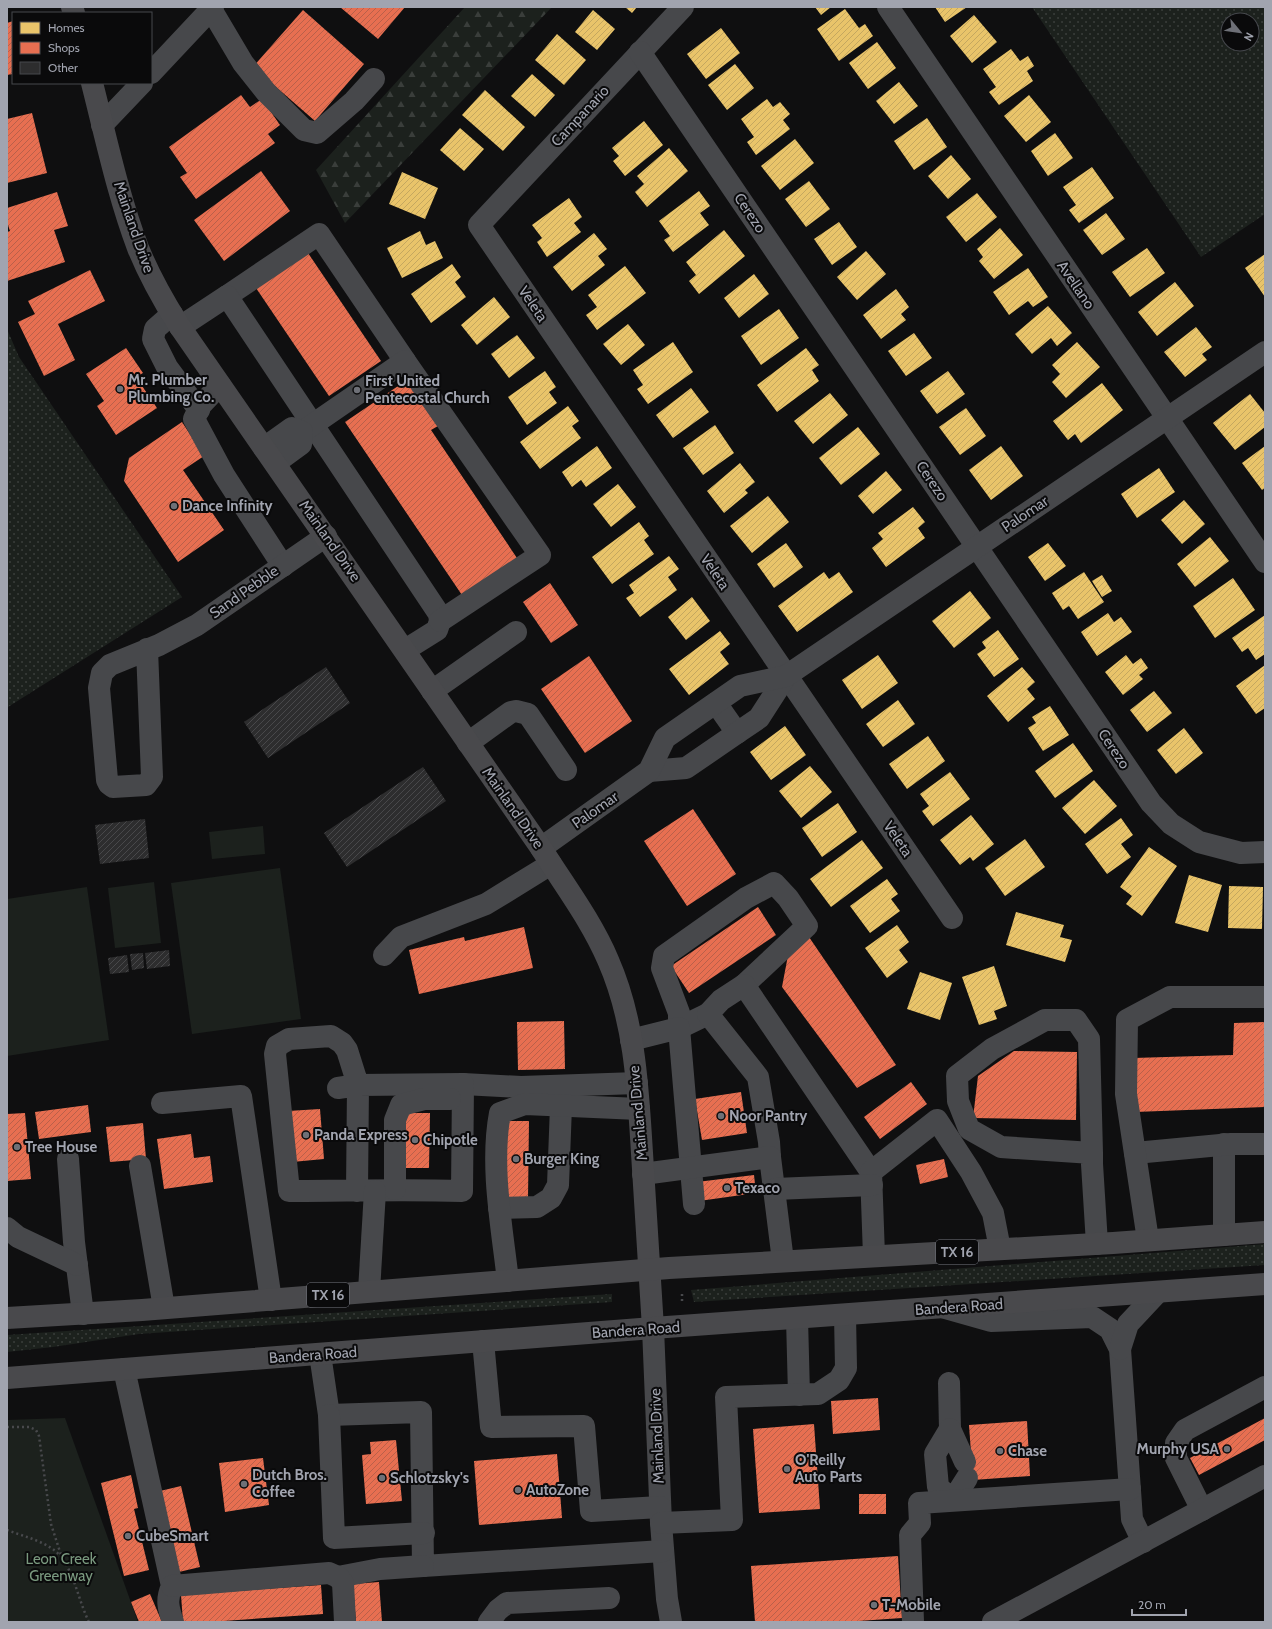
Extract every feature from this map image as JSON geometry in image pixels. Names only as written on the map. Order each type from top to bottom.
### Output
[{"type":"main road","name":"Mainland Drive","points":[[92,84],[125,208],[138,249],[156,288],[220,385],[405,650],[546,856],[586,918],[608,960],[626,1011],[637,1083],[653,1328]]},
{"type":"main road","name":"TX 16","points":[[7,1318],[271,1300],[369,1291],[649,1270],[783,1261],[1097,1244],[1265,1232]]},
{"type":"main road","name":"Bandera Road","points":[[7,1378],[653,1328],[1157,1293],[1265,1284]]},
{"type":"street","name":"Campanario","points":[[479,225],[683,7]]},
{"type":"street","name":"Avellano","points":[[888,7],[1265,562]]},
{"type":"street","points":[[152,72],[212,8],[243,63],[271,97],[304,130],[317,133],[354,101],[374,79]]},
{"type":"street","name":"Cerezo","points":[[640,52],[977,546],[1126,769],[1151,803],[1171,824],[1199,842],[1241,853],[1265,852]]},
{"type":"street","points":[[102,125],[141,84]]},
{"type":"street","name":"Veleta","points":[[479,225],[952,918]]},
{"type":"street","points":[[199,410],[167,367],[153,339],[155,329],[227,296],[319,234],[540,555],[440,621]]},
{"type":"street","points":[[227,296],[307,428],[439,614],[440,621],[437,630],[405,650]]},
{"type":"street","name":"Palomar","points":[[384,955],[401,937],[486,904],[649,771],[665,738],[740,686],[786,676],[1265,352]]},
{"type":"street","points":[[270,456],[301,444],[307,428],[405,361]]},
{"type":"street","points":[[220,385],[199,410],[194,419],[224,475],[282,566]]},
{"type":"street","name":"Sand Pebble","points":[[153,647],[152,777],[146,785],[113,787],[107,780],[99,688],[102,673],[110,665],[153,647],[197,624],[326,536]]},
{"type":"street","points":[[432,690],[516,632]]},
{"type":"street","name":"Palomar","points":[[649,771],[686,768],[759,718],[786,676]]},
{"type":"street","points":[[716,703],[737,733]]},
{"type":"street","points":[[468,743],[511,712],[522,711],[528,714],[566,770]]},
{"type":"street","points":[[631,1040],[679,1028],[708,1014],[721,1000],[744,985],[807,926],[788,898],[774,883],[746,898],[664,956],[662,968],[679,1013],[679,1028],[694,1204]]},
{"type":"street","points":[[744,985],[872,1178],[874,1256]]},
{"type":"street","points":[[1148,1240],[1126,1094],[1127,1020],[1170,997],[1265,997]]},
{"type":"street","points":[[708,1014],[758,1077],[769,1142],[783,1261]]},
{"type":"street","points":[[1092,1153],[1001,1147],[969,1129],[958,1100],[957,1076],[992,1049],[1045,1020],[1076,1020],[1089,1038],[1092,1153],[1097,1244]]},
{"type":"street","points":[[376,1190],[348,1087],[347,1050],[342,1043],[331,1036],[289,1039],[277,1046],[275,1054],[289,1191],[462,1191],[463,1092]]},
{"type":"street","points":[[369,1291],[376,1190],[395,1120],[401,1105],[463,1092],[521,1087],[637,1083]]},
{"type":"street","points":[[348,1087],[463,1092]]},
{"type":"street","points":[[162,1103],[241,1096],[271,1300]]},
{"type":"street","points":[[508,1281],[499,1208],[496,1135],[500,1113],[525,1104],[639,1109]]},
{"type":"street","points":[[499,1208],[537,1207],[551,1198],[558,1185],[561,1106]]},
{"type":"street","points":[[775,1189],[872,1178],[937,1120],[971,1172],[993,1213],[1000,1249]]},
{"type":"street","points":[[1135,1153],[1224,1144],[1265,1144]]},
{"type":"street","points":[[1224,1144],[1224,1235]]},
{"type":"street","points":[[643,1174],[770,1157]]},
{"type":"street","points":[[68,1159],[77,1265],[83,1314]]},
{"type":"street","points":[[140,1166],[164,1308]]},
{"type":"street","points":[[7,1228],[18,1237],[77,1265]]},
{"type":"street","points":[[1143,1542],[1132,1518],[1120,1349],[1128,1324],[1157,1293]]},
{"type":"street","points":[[943,1308],[991,1321],[1092,1317],[1110,1329],[1120,1349]]},
{"type":"street","points":[[484,1341],[491,1427],[584,1426],[592,1511],[732,1520],[726,1397],[818,1394],[839,1380],[846,1368],[845,1315]]},
{"type":"street","points":[[797,1318],[799,1395]]},
{"type":"street","name":"Mainland Drive","points":[[653,1328],[663,1551],[671,1622]]},
{"type":"street","points":[[320,1354],[328,1415],[334,1538],[424,1533]]},
{"type":"street","points":[[124,1369],[172,1586],[167,1597],[169,1611],[173,1622]]},
{"type":"street","points":[[949,1383],[950,1429],[956,1470],[953,1500]]},
{"type":"street","points":[[1202,1510],[1176,1458],[1176,1443],[1185,1430],[1265,1387]]},
{"type":"street","points":[[328,1415],[421,1412],[424,1566]]},
{"type":"street","points":[[950,1429],[935,1454],[938,1487],[953,1500]]},
{"type":"street","points":[[993,1622],[1265,1476]]},
{"type":"street","points":[[914,1622],[910,1535],[920,1523],[919,1502],[1130,1489]]},
{"type":"street","points":[[172,1586],[329,1573],[338,1576],[380,1569],[663,1551]]},
{"type":"street","points":[[338,1576],[343,1583],[345,1622],[339,1622]]},
{"type":"street","points":[[489,1622],[498,1610],[507,1603],[609,1598]]},
{"type":"path","points":[[682,1294],[682,1302]]},
{"type":"path","points":[[7,1427],[29,1427],[36,1430],[39,1436],[51,1524],[62,1558],[69,1571],[89,1622]]},
{"type":"path","points":[[7,1530],[36,1540],[51,1548],[62,1558]]},
{"type":"green space","points":[[465,7],[552,7],[345,223],[316,170]]},
{"type":"green space","points":[[1032,7],[1265,7],[1265,214],[1201,257]]},
{"type":"green space","points":[[7,329],[19,357],[182,597],[8,707],[7,703]]},
{"type":"green space","points":[[263,826],[265,854],[212,859],[209,832]]},
{"type":"green space","points":[[280,868],[301,1019],[192,1034],[171,883]]},
{"type":"green space","points":[[154,882],[161,943],[115,948],[108,888]]},
{"type":"green space","points":[[87,887],[109,1040],[7,1056],[7,899]]},
{"type":"green space","points":[[1265,1244],[1265,1265],[694,1302],[691,1290]]},
{"type":"green space","points":[[612,1294],[612,1302],[139,1334],[53,1347],[7,1352],[7,1335]]},
{"type":"green space","name":"Leon Creek Greenway","points":[[65,1418],[138,1622],[7,1622],[7,1420]]},
{"type":"building: Homes","points":[[625,7],[637,7],[632,13]]},
{"type":"building: Homes","points":[[815,7],[831,7],[821,15]]},
{"type":"building: Homes","points":[[935,7],[967,7],[945,22]]},
{"type":"building: Homes","points":[[845,9],[859,28],[865,24],[873,36],[839,61],[817,29]]},
{"type":"building: Homes","points":[[593,10],[615,29],[597,50],[575,32]]},
{"type":"building: Homes","points":[[974,15],[997,42],[972,63],[950,36]]},
{"type":"building: Homes","points":[[721,28],[740,53],[706,79],[687,54]]},
{"type":"building: Homes","points":[[557,34],[586,60],[564,85],[535,60]]},
{"type":"building: Homes","points":[[877,42],[896,68],[868,89],[849,63]]},
{"type":"building: Homes","points":[[1011,49],[1020,61],[1028,56],[1034,66],[1027,71],[1033,81],[999,105],[989,92],[996,87],[983,69]]},
{"type":"building: Homes","points":[[735,64],[754,88],[727,110],[708,85]]},
{"type":"building: Homes","points":[[532,74],[555,95],[535,117],[511,96]]},
{"type":"building: Homes","points":[[899,82],[918,106],[894,124],[876,101]]},
{"type":"building: Homes","points":[[485,90],[525,127],[503,151],[462,115]]},
{"type":"building: Homes","points":[[1029,95],[1051,122],[1026,142],[1004,116]]},
{"type":"building: Homes","points":[[767,99],[773,107],[780,102],[790,114],[783,120],[790,129],[756,155],[747,142],[754,137],[741,119]]},
{"type":"building: Homes","points":[[927,118],[947,147],[914,170],[894,141]]},
{"type":"building: Homes","points":[[644,121],[663,145],[625,176],[613,161],[619,156],[612,148]]},
{"type":"building: Homes","points":[[460,128],[484,149],[464,171],[440,150]]},
{"type":"building: Homes","points":[[1055,133],[1073,158],[1048,176],[1031,151]]},
{"type":"building: Homes","points":[[795,139],[814,163],[780,190],[761,166]]},
{"type":"building: Homes","points":[[669,148],[688,171],[647,207],[635,192],[644,184],[637,176]]},
{"type":"building: Homes","points":[[951,155],[971,179],[948,199],[928,176]]},
{"type":"building: Homes","points":[[1092,167],[1114,198],[1079,223],[1069,210],[1076,205],[1063,187]]},
{"type":"building: Homes","points":[[402,172],[438,188],[425,219],[389,204]]},
{"type":"building: Homes","points":[[809,181],[830,209],[806,227],[785,199]]},
{"type":"building: Homes","points":[[699,191],[710,206],[700,213],[709,225],[673,252],[664,240],[670,236],[659,221]]},
{"type":"building: Homes","points":[[977,193],[997,217],[966,242],[946,217]]},
{"type":"building: Homes","points":[[569,198],[582,217],[574,223],[581,232],[547,257],[537,242],[542,238],[532,225]]},
{"type":"building: Homes","points":[[1106,213],[1125,239],[1102,255],[1083,230]]},
{"type":"building: Homes","points":[[839,222],[857,247],[832,265],[814,239]]},
{"type":"building: Homes","points":[[1000,228],[1023,255],[994,279],[979,261],[983,257],[977,249]]},
{"type":"building: Homes","points":[[724,230],[745,256],[699,294],[689,281],[696,275],[686,262]]},
{"type":"building: Homes","points":[[420,231],[426,245],[435,241],[443,258],[402,278],[387,248]]},
{"type":"building: Homes","points":[[594,233],[607,249],[598,256],[605,265],[572,291],[553,267]]},
{"type":"building: Homes","points":[[1147,248],[1165,273],[1130,297],[1112,272]]},
{"type":"building: Homes","points":[[866,251],[886,274],[857,300],[837,277]]},
{"type":"building: Homes","points":[[1265,254],[1265,297],[1245,268]]},
{"type":"building: Homes","points":[[452,264],[461,277],[455,282],[466,297],[431,323],[411,294]]},
{"type":"building: Homes","points":[[625,266],[646,293],[597,330],[586,315],[597,307],[588,295]]},
{"type":"building: Homes","points":[[1028,268],[1048,297],[1033,307],[1028,301],[1009,315],[993,292]]},
{"type":"building: Homes","points":[[754,274],[769,294],[739,318],[724,298]]},
{"type":"building: Homes","points":[[1175,282],[1194,306],[1157,336],[1138,312]]},
{"type":"building: Homes","points":[[896,289],[909,307],[901,314],[906,320],[881,339],[863,315]]},
{"type":"building: Homes","points":[[494,297],[510,317],[477,345],[461,325]]},
{"type":"building: Homes","points":[[1048,306],[1072,333],[1057,346],[1051,338],[1032,354],[1015,334]]},
{"type":"building: Homes","points":[[779,309],[799,338],[761,365],[741,336]]},
{"type":"building: Homes","points":[[628,324],[645,345],[621,365],[603,344]]},
{"type":"building: Homes","points":[[1196,327],[1212,347],[1202,354],[1207,360],[1185,377],[1164,352]]},
{"type":"building: Homes","points":[[914,333],[932,358],[906,376],[888,351]]},
{"type":"building: Homes","points":[[517,335],[535,358],[509,378],[491,354]]},
{"type":"building: Homes","points":[[673,342],[693,372],[648,404],[637,389],[643,385],[633,370]]},
{"type":"building: Homes","points":[[1077,342],[1100,367],[1066,398],[1052,382],[1060,374],[1052,365]]},
{"type":"building: Homes","points":[[806,348],[819,365],[812,370],[819,381],[777,412],[757,385]]},
{"type":"building: Homes","points":[[545,371],[556,387],[549,392],[557,403],[527,425],[508,397]]},
{"type":"building: Homes","points":[[948,371],[965,394],[937,414],[920,391]]},
{"type":"building: Homes","points":[[1102,383],[1123,410],[1081,443],[1075,434],[1068,440],[1053,421]]},
{"type":"building: Homes","points":[[691,388],[709,412],[673,438],[656,415]]},
{"type":"building: Homes","points":[[830,393],[848,415],[813,444],[794,421]]},
{"type":"building: Homes","points":[[1250,394],[1265,413],[1265,427],[1235,450],[1213,423]]},
{"type":"building: Homes","points":[[568,406],[579,421],[572,426],[581,438],[540,469],[520,442]]},
{"type":"building: Homes","points":[[966,408],[986,436],[960,455],[939,427]]},
{"type":"building: Homes","points":[[715,425],[734,453],[703,475],[683,448]]},
{"type":"building: Homes","points":[[858,427],[880,454],[841,485],[819,458]]},
{"type":"building: Homes","points":[[597,446],[612,468],[586,487],[581,480],[572,487],[562,472]]},
{"type":"building: Homes","points":[[1001,446],[1023,476],[991,500],[969,470]]},
{"type":"building: Homes","points":[[1265,446],[1265,488],[1262,490],[1242,463]]},
{"type":"building: Homes","points":[[740,463],[755,482],[745,490],[748,493],[724,513],[707,491]]},
{"type":"building: Homes","points":[[1159,468],[1175,492],[1137,518],[1121,494]]},
{"type":"building: Homes","points":[[886,471],[902,490],[873,514],[858,496]]},
{"type":"building: Homes","points":[[618,484],[636,507],[611,527],[593,504]]},
{"type":"building: Homes","points":[[768,496],[789,522],[752,553],[730,526]]},
{"type":"building: Homes","points":[[1184,500],[1205,524],[1182,544],[1161,520]]},
{"type":"building: Homes","points":[[913,507],[925,522],[918,528],[925,538],[886,567],[872,548],[883,539],[878,533]]},
{"type":"building: Homes","points":[[639,522],[649,536],[644,540],[654,554],[612,584],[592,557]]},
{"type":"building: Homes","points":[[1210,537],[1229,561],[1195,587],[1177,564]]},
{"type":"building: Homes","points":[[786,543],[803,567],[774,588],[757,564]]},
{"type":"building: Homes","points":[[1048,543],[1066,566],[1045,581],[1028,557]]},
{"type":"building: Homes","points":[[669,556],[679,569],[668,577],[677,590],[640,617],[626,598],[634,593],[629,585]]},
{"type":"building: Homes","points":[[824,572],[829,579],[839,572],[853,592],[797,632],[778,606]]},
{"type":"building: Homes","points":[[1084,572],[1104,602],[1078,619],[1069,606],[1063,610],[1052,593]]},
{"type":"building: Homes","points":[[1102,575],[1112,591],[1102,597],[1092,581]]},
{"type":"building: Homes","points":[[1233,578],[1255,610],[1215,638],[1193,606]]},
{"type":"building: Homes","points":[[970,591],[991,618],[954,648],[932,621]]},
{"type":"building: Homes","points":[[692,597],[710,621],[686,640],[668,617]]},
{"type":"building: Homes","points":[[1108,613],[1114,622],[1121,617],[1132,632],[1097,656],[1081,632]]},
{"type":"building: Homes","points":[[1265,615],[1265,654],[1256,660],[1248,648],[1242,652],[1232,638]]},
{"type":"building: Homes","points":[[998,630],[1019,659],[994,677],[977,654],[986,648],[982,642]]},
{"type":"building: Homes","points":[[720,631],[730,644],[720,652],[729,664],[689,695],[669,669]]},
{"type":"building: Homes","points":[[878,655],[898,683],[862,709],[842,680]]},
{"type":"building: Homes","points":[[1126,655],[1133,664],[1141,658],[1148,668],[1139,675],[1143,679],[1123,695],[1105,672]]},
{"type":"building: Homes","points":[[1265,665],[1265,708],[1256,714],[1236,686]]},
{"type":"building: Homes","points":[[1022,667],[1035,682],[1027,689],[1035,699],[1008,722],[987,696]]},
{"type":"building: Homes","points":[[1154,691],[1172,713],[1147,732],[1130,710]]},
{"type":"building: Homes","points":[[898,700],[915,724],[883,747],[866,724]]},
{"type":"building: Homes","points":[[1050,706],[1069,735],[1043,751],[1028,728],[1036,723],[1032,717]]},
{"type":"building: Homes","points":[[785,726],[806,755],[771,780],[750,752]]},
{"type":"building: Homes","points":[[1184,728],[1203,753],[1176,774],[1157,750]]},
{"type":"building: Homes","points":[[928,736],[945,761],[907,789],[889,764]]},
{"type":"building: Homes","points":[[1073,743],[1093,771],[1055,798],[1035,771]]},
{"type":"building: Homes","points":[[810,766],[832,792],[801,818],[779,791]]},
{"type":"building: Homes","points":[[950,772],[970,799],[933,826],[922,811],[929,806],[920,794]]},
{"type":"building: Homes","points":[[1094,780],[1117,806],[1085,834],[1062,808]]},
{"type":"building: Homes","points":[[838,803],[857,832],[822,857],[802,828]]},
{"type":"building: Homes","points":[[971,815],[994,844],[973,861],[970,857],[960,865],[940,840]]},
{"type":"building: Homes","points":[[1121,818],[1133,835],[1121,844],[1131,857],[1107,874],[1085,844]]},
{"type":"building: Homes","points":[[1025,839],[1045,867],[1005,896],[985,868]]},
{"type":"building: Homes","points":[[862,840],[883,868],[831,907],[810,879]]},
{"type":"building: Homes","points":[[1149,847],[1177,866],[1142,916],[1126,904],[1132,896],[1120,887]]},
{"type":"building: Homes","points":[[1189,875],[1222,885],[1208,932],[1175,923]]},
{"type":"building: Homes","points":[[887,879],[898,894],[891,899],[900,911],[870,933],[850,906]]},
{"type":"building: Homes","points":[[1229,886],[1263,887],[1262,929],[1228,928]]},
{"type":"building: Homes","points":[[1016,912],[1064,925],[1060,937],[1072,940],[1065,962],[1006,945]]},
{"type":"building: Homes","points":[[897,925],[909,942],[899,950],[908,962],[887,978],[865,948]]},
{"type":"building: Homes","points":[[994,966],[1007,1006],[994,1011],[997,1019],[979,1025],[962,977]]},
{"type":"building: Homes","points":[[920,972],[952,983],[940,1020],[907,1009]]},
{"type":"building: Shops","points":[[340,7],[405,7],[378,39]]},
{"type":"building: Shops","points":[[303,10],[364,64],[315,121],[253,67]]},
{"type":"building: Shops","points":[[12,21],[12,74],[7,75],[7,23]]},
{"type":"building: Shops","points":[[241,95],[250,107],[262,99],[280,125],[268,134],[275,143],[196,199],[180,177],[187,173],[169,147]]},
{"type":"building: Shops","points":[[32,113],[47,173],[7,183],[7,119]]},
{"type":"building: Shops","points":[[261,171],[290,211],[224,261],[194,220]]},
{"type":"building: Shops","points":[[57,192],[68,226],[54,230],[65,262],[7,281],[7,232],[10,231],[7,222],[7,208]]},
{"type":"building: Shops","points":[[308,253],[381,361],[329,396],[256,288]]},
{"type":"building: Shops","points":[[90,270],[105,301],[58,324],[75,360],[44,376],[18,322],[35,314],[28,301]]},
{"type":"building: Shops","name":"Mr. Plumber Plumbing Co.","points":[[126,348],[143,373],[136,377],[157,408],[116,435],[97,406],[104,401],[86,374]]},
{"type":"building: Shops","points":[[407,380],[438,426],[431,430],[521,564],[466,601],[345,422]]},
{"type":"building: Shops","name":"Dance Infinity","points":[[182,422],[204,456],[183,470],[224,530],[178,562],[124,481],[129,458]]},
{"type":"building: Shops","points":[[550,583],[578,625],[551,643],[523,602]]},
{"type":"building: Shops","points":[[589,656],[632,721],[585,753],[541,689]]},
{"type":"building: Shops","points":[[693,809],[736,874],[687,906],[644,841]]},
{"type":"building: Shops","points":[[758,907],[776,935],[689,993],[671,966]]},
{"type":"building: Shops","points":[[524,927],[533,968],[419,994],[409,950],[464,937],[465,941]]},
{"type":"building: Shops","points":[[809,937],[896,1065],[857,1088],[782,987],[789,950]]},
{"type":"building: Shops","points":[[564,1021],[565,1069],[518,1070],[517,1022]]},
{"type":"building: Shops","points":[[1265,1022],[1265,1107],[1135,1112],[1133,1058],[1233,1055],[1234,1023]]},
{"type":"building: Shops","points":[[1014,1051],[1077,1052],[1076,1120],[973,1118],[978,1076]]},
{"type":"building: Shops","points":[[911,1082],[927,1104],[880,1139],[864,1117]]},
{"type":"building: Shops","name":"Noor Pantry","points":[[741,1092],[747,1133],[702,1140],[695,1099]]},
{"type":"building: Shops","points":[[88,1105],[91,1132],[39,1139],[35,1112]]},
{"type":"building: Shops","name":"Panda Express","points":[[320,1109],[324,1159],[292,1162],[288,1111]]},
{"type":"building: Shops","name":"Tree House","points":[[25,1113],[31,1179],[7,1181],[7,1114]]},
{"type":"building: Shops","name":"Chipotle","points":[[401,1113],[430,1113],[429,1168],[400,1168]]},
{"type":"building: Shops","name":"Burger King","points":[[504,1121],[529,1121],[528,1198],[503,1197]]},
{"type":"building: Shops","points":[[143,1123],[146,1159],[110,1162],[106,1127]]},
{"type":"building: Shops","points":[[191,1134],[194,1158],[210,1156],[213,1182],[164,1189],[157,1139]]},
{"type":"building: Shops","points":[[944,1159],[948,1177],[920,1184],[916,1165]]},
{"type":"building: Shops","name":"Texaco","points":[[754,1175],[756,1193],[699,1201],[697,1182]]},
{"type":"building: Shops","points":[[878,1398],[880,1430],[833,1434],[831,1401]]},
{"type":"building: Shops","name":"Murphy USA","points":[[1265,1418],[1265,1440],[1199,1475],[1190,1458]]},
{"type":"building: Shops","name":"Chase","points":[[1027,1421],[1030,1476],[973,1480],[969,1425]]},
{"type":"building: Shops","name":"O'Reilly Auto Parts","points":[[814,1424],[820,1509],[759,1513],[753,1429]]},
{"type":"building: Shops","name":"Schlotzsky's","points":[[396,1440],[402,1501],[366,1504],[362,1455],[371,1454],[370,1442]]},
{"type":"building: Shops","name":"AutoZone","points":[[557,1454],[562,1518],[479,1525],[474,1461]]},
{"type":"building: Shops","name":"Dutch Bros. Coffee","points":[[263,1458],[269,1505],[225,1512],[219,1463]]},
{"type":"building: Shops","points":[[131,1475],[138,1508],[134,1509],[149,1570],[124,1576],[101,1483]]},
{"type":"building: Shops","points":[[181,1486],[200,1567],[179,1572],[160,1491]]},
{"type":"building: Shops","points":[[859,1494],[886,1494],[886,1514],[859,1514]]},
{"type":"building: Shops","points":[[898,1556],[902,1618],[844,1622],[755,1622],[751,1566]]},
{"type":"building: Shops","points":[[379,1582],[382,1622],[356,1622],[353,1584]]},
{"type":"building: Shops","points":[[321,1585],[323,1614],[209,1622],[183,1622],[181,1595]]},
{"type":"building: Shops","points":[[150,1594],[162,1622],[139,1622],[131,1602]]},
{"type":"building: Other","points":[[326,667],[350,703],[268,758],[244,722]]},
{"type":"building: Other","points":[[423,767],[446,801],[347,867],[324,833]]},
{"type":"building: Other","points":[[145,819],[149,858],[100,864],[95,825]]},
{"type":"building: Other","points":[[169,950],[170,966],[147,969],[145,953]]},
{"type":"building: Other","points":[[143,953],[144,968],[132,970],[130,954]]},
{"type":"building: Other","points":[[127,955],[129,972],[110,974],[108,958]]},
{"type":"place","name":"Mr. Plumber Plumbing Co.","points":[[120,389]]},
{"type":"place","name":"First United Pentecostal Church","points":[[357,390]]},
{"type":"place","name":"Dance Infinity","points":[[174,506]]},
{"type":"place","name":"Noor Pantry","points":[[721,1116]]},
{"type":"place","name":"Panda Express","points":[[306,1135]]},
{"type":"place","name":"Chipotle","points":[[415,1140]]},
{"type":"place","name":"Tree House","points":[[17,1147]]},
{"type":"place","name":"Burger King","points":[[516,1159]]},
{"type":"place","name":"Texaco","points":[[727,1188]]},
{"type":"place","name":"Murphy USA","points":[[1227,1449]]},
{"type":"place","name":"Chase","points":[[1000,1451]]},
{"type":"place","name":"O'Reilly Auto Parts","points":[[787,1469]]},
{"type":"place","name":"Schlotzsky's","points":[[382,1478]]},
{"type":"place","name":"Dutch Bros. Coffee","points":[[244,1484]]},
{"type":"place","name":"AutoZone","points":[[518,1490]]},
{"type":"place","name":"CubeSmart","points":[[128,1536]]},
{"type":"place","name":"T-Mobile","points":[[874,1605]]}]
